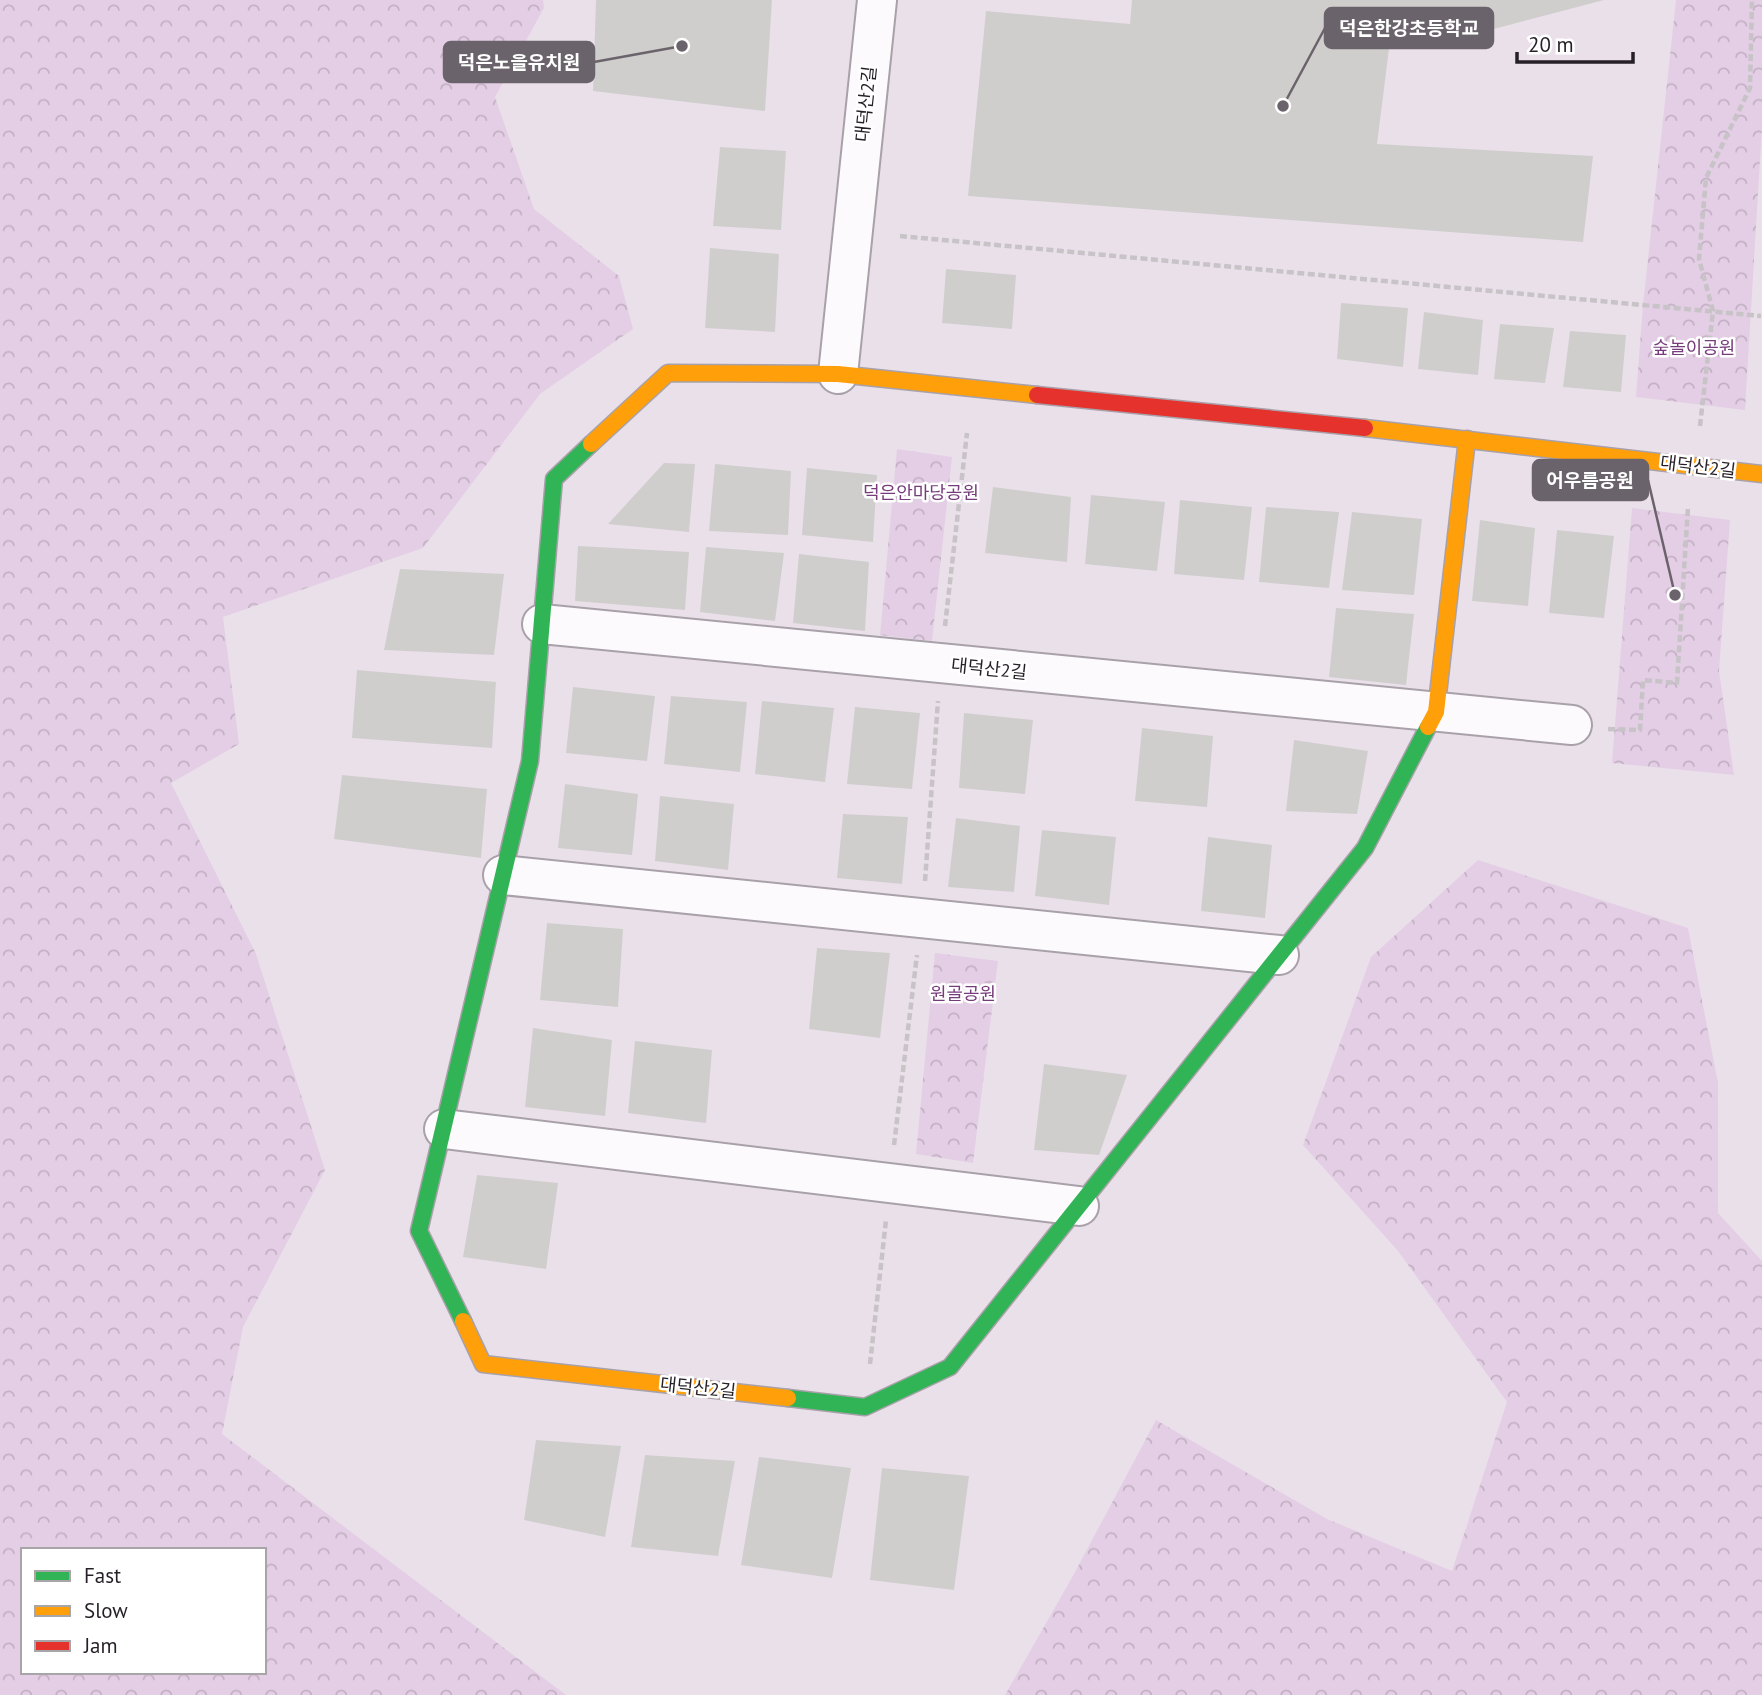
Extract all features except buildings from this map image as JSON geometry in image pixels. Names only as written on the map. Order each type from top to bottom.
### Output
[{"type":"street","name":"대덕산2길","points":[[838,374],[877,0]]},
{"type":"street","name":"대덕산2길","points":[[1467,439],[1436,712],[1365,848],[950,1367],[865,1406],[483,1364],[419,1230],[530,761],[554,479],[668,373],[838,374],[1467,439],[1762,474]]},
{"type":"street","name":"대덕산2길","points":[[542,625],[1436,712]]},
{"type":"street","points":[[1436,712],[1572,725]]},
{"type":"street","points":[[503,875],[1279,955]]},
{"type":"street","points":[[444,1129],[1079,1206]]},
{"type":"path","points":[[1700,426],[1713,311],[1699,259],[1706,178],[1750,89],[1752,0]]},
{"type":"path","points":[[900,236],[1761,316]]},
{"type":"path","points":[[1572,725],[1640,730],[1643,680],[1677,683],[1688,507]]},
{"type":"green space","points":[[0,0],[543,0],[544,8],[495,97],[534,209],[619,276],[633,329],[540,394],[423,548],[223,617],[239,744],[171,783],[256,954],[325,1170],[243,1327],[222,1434],[566,1695],[0,1695]]},
{"type":"green space","name":"숲놀이공원","points":[[1676,0],[1762,0],[1762,127],[1745,410],[1636,397],[1643,305]]},
{"type":"green space","name":"덕은안마당공원","points":[[897,449],[952,457],[932,641],[880,635]]},
{"type":"green space","points":[[1632,508],[1730,520],[1719,671],[1734,775],[1612,763]]},
{"type":"green space","points":[[1478,860],[1688,928],[1718,1083],[1718,1213],[1762,1261],[1762,1695],[1005,1695],[1074,1574],[1156,1420],[1327,1519],[1452,1571],[1507,1402],[1398,1251],[1303,1145],[1371,957]]},
{"type":"green space","name":"원골공원","points":[[935,953],[998,961],[973,1163],[916,1154]]},
{"type":"traffic: fast","points":[[463,1321],[419,1231],[530,761],[554,479],[591,444]]},
{"type":"traffic: fast","points":[[788,1398],[865,1407],[950,1367],[1365,848],[1428,727]]},
{"type":"traffic: slow","points":[[591,444],[668,373],[838,374],[1037,395]]},
{"type":"traffic: slow","points":[[1365,428],[1762,474]]},
{"type":"traffic: slow","points":[[1428,727],[1436,712],[1467,439]]},
{"type":"traffic: slow","points":[[463,1321],[483,1364],[788,1398]]},
{"type":"traffic: jam","points":[[1037,395],[1365,428]]},
{"type":"place","name":"덕은노을유치원","points":[[682,46]]},
{"type":"place","name":"덕은한강초등학교","points":[[1283,106]]},
{"type":"place","name":"어우름공원","points":[[1675,595]]}]
